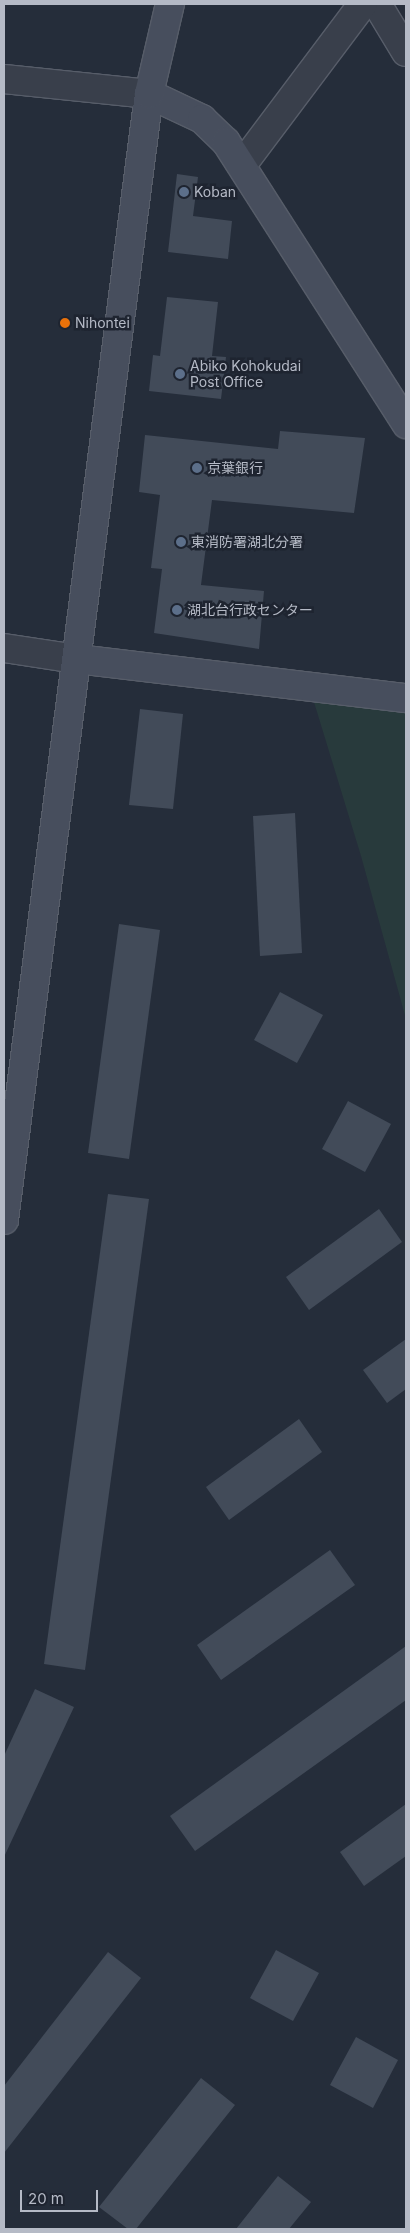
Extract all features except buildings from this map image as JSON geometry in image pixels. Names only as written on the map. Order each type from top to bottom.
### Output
[{"type":"street","points":[[4,1220],[149,94],[170,4]]},
{"type":"street","points":[[242,165],[363,4]]},
{"type":"street","points":[[377,4],[406,52]]},
{"type":"street","points":[[4,79],[149,94],[202,119],[242,165],[406,424]]},
{"type":"street","points":[[4,648],[77,659],[406,698]]},
{"type":"shaded area","points":[[310,689],[406,698],[406,1019],[361,856]]},
{"type":"place","name":"Koban","points":[[184,192]]},
{"type":"place","name":"Nihontei","points":[[65,323]]},
{"type":"place","name":"Abiko Kohokudai Post Office","points":[[180,374]]},
{"type":"place","name":"京葉銀行","points":[[197,468]]},
{"type":"place","name":"東消防署湖北分署","points":[[181,542]]},
{"type":"place","name":"湖北台行政センター","points":[[177,610]]}]
